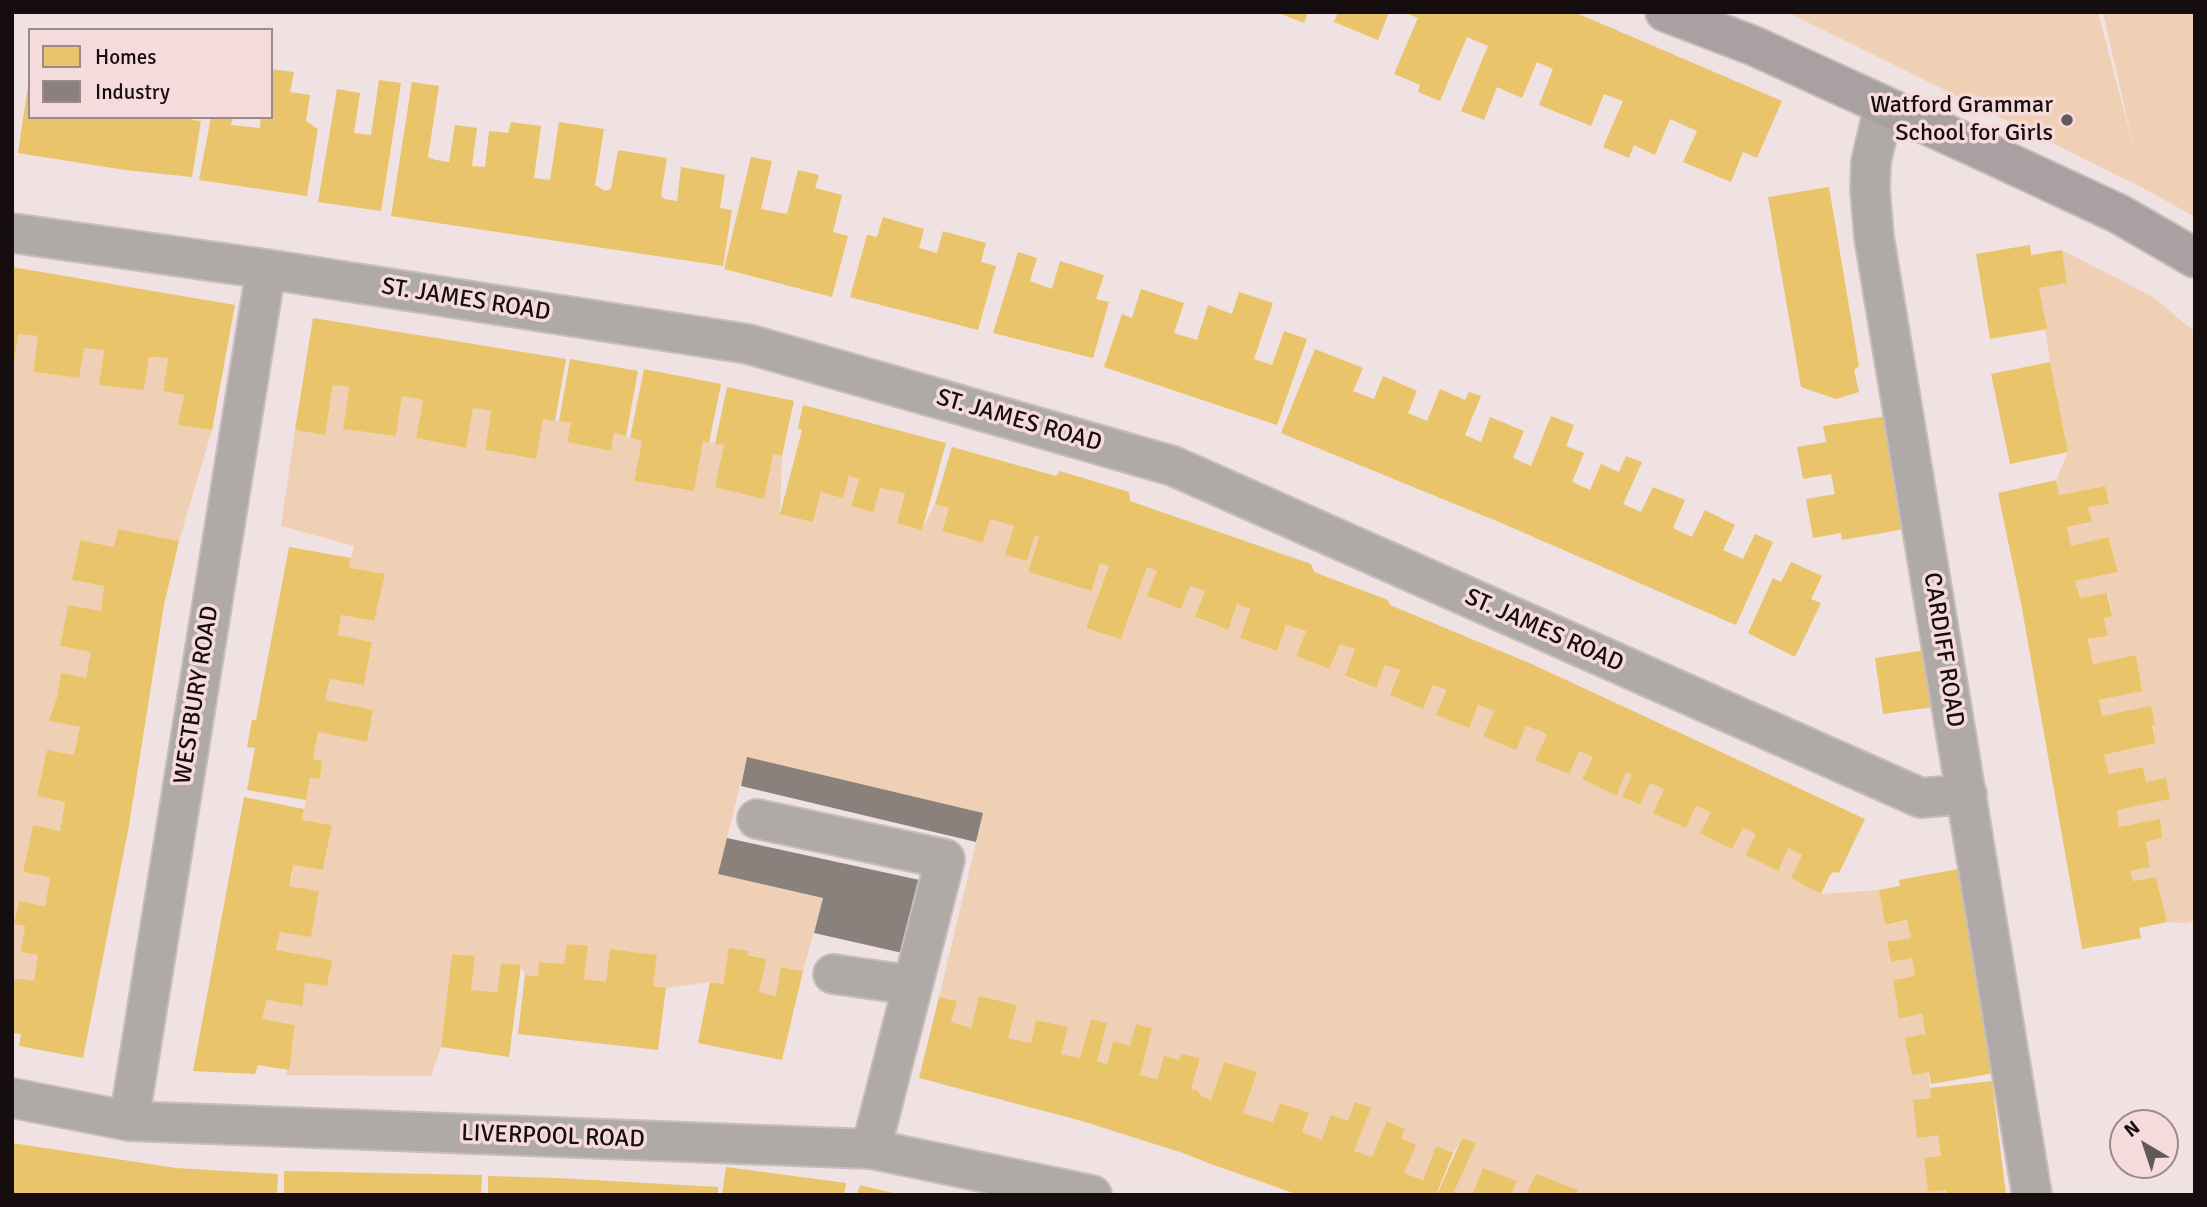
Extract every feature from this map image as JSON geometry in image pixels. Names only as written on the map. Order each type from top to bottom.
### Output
[{"type":"main road","points":[[1665,12],[1754,46],[2119,214],[2195,258]]},
{"type":"street","name":"CARDIFF ROAD","points":[[1884,106],[1871,162],[1874,237],[2032,1195]]},
{"type":"street","name":"ST. JAMES ROAD","points":[[12,233],[266,269],[748,344],[1173,466],[1921,798],[1967,794]]},
{"type":"street","name":"WESTBURY ROAD","points":[[129,1121],[266,269]]},
{"type":"street","points":[[757,819],[945,859],[871,1149]]},
{"type":"street","points":[[833,974],[911,985]]},
{"type":"street","name":"LIVERPOOL ROAD","points":[[12,1098],[129,1121],[871,1149],[1092,1195]]},
{"type":"shaded area","name":"Watford Grammar School for Girls","points":[[1787,12],[2098,12],[2134,149],[2103,12],[2195,12],[2195,217],[2143,188]]},
{"type":"shaded area","points":[[2062,250],[2153,297],[2195,332],[2195,921],[2186,923],[2167,922],[2156,877],[2133,881],[2131,877],[2130,871],[2150,867],[2146,842],[2162,838],[2160,820],[2119,827],[2117,810],[2170,798],[2166,778],[2146,782],[2143,767],[2109,774],[2104,755],[2156,743],[2151,707],[2102,716],[2099,700],[2142,691],[2136,655],[2093,664],[2088,639],[2108,636],[2104,618],[2112,615],[2108,593],[2080,598],[2075,581],[2118,572],[2108,538],[2071,546],[2067,527],[2091,523],[2088,507],[2108,503],[2104,486],[2059,495],[2056,480],[2068,452],[2039,288],[2067,283]]},
{"type":"shaded area","points":[[18,334],[38,336],[33,372],[79,378],[84,348],[104,350],[100,385],[144,390],[149,357],[168,358],[163,391],[184,395],[179,425],[212,430],[179,541],[119,529],[114,547],[80,540],[72,580],[104,586],[101,611],[68,605],[60,646],[91,652],[86,678],[61,673],[50,721],[80,727],[74,755],[47,751],[37,796],[65,802],[60,831],[33,826],[23,872],[50,877],[45,906],[19,901],[14,924],[25,926],[21,952],[38,955],[34,981],[15,978],[12,993],[12,367]]},
{"type":"shaded area","points":[[333,385],[349,387],[343,429],[396,436],[402,396],[423,400],[416,438],[465,448],[473,408],[491,411],[485,450],[535,459],[543,419],[571,423],[567,442],[611,451],[614,433],[642,441],[634,481],[693,491],[703,441],[724,445],[716,487],[763,498],[773,454],[782,456],[780,513],[813,522],[821,492],[843,497],[849,476],[859,479],[851,505],[874,511],[880,488],[905,493],[897,523],[922,529],[935,504],[949,508],[942,531],[962,538],[983,543],[990,519],[1014,526],[1006,555],[1027,561],[1035,535],[1039,537],[1028,572],[1090,591],[1100,563],[1109,566],[1086,627],[1121,639],[1147,567],[1157,571],[1148,596],[1181,609],[1190,586],[1205,591],[1196,618],[1227,630],[1237,604],[1250,609],[1240,638],[1277,651],[1286,625],[1306,631],[1296,656],[1329,669],[1340,644],[1355,649],[1345,677],[1375,688],[1385,665],[1400,670],[1391,696],[1423,709],[1433,685],[1447,690],[1468,728],[1478,705],[1494,711],[1483,736],[1515,749],[1526,726],[1540,731],[1593,757],[1582,779],[1616,796],[1626,773],[1632,775],[1622,797],[1639,805],[1650,783],[1664,790],[1654,813],[1686,828],[1696,806],[1711,812],[1701,833],[1732,849],[1743,828],[1756,834],[1778,870],[1788,848],[1802,855],[1791,878],[1821,894],[1879,890],[1885,925],[1907,921],[1911,938],[1887,943],[1891,962],[1912,958],[1915,976],[1893,980],[1899,1017],[1922,1014],[1931,1098],[1913,1101],[1917,1137],[1938,1135],[1941,1156],[1924,1158],[1928,1192],[1946,1190],[1947,1195],[1511,1195],[1517,1181],[1483,1169],[1472,1195],[1461,1195],[1454,1192],[1476,1143],[1462,1138],[1453,1153],[1436,1146],[1423,1180],[1404,1173],[1415,1145],[1401,1138],[1405,1129],[1388,1121],[1372,1157],[1354,1151],[1370,1108],[1322,1140],[1302,1132],[1309,1114],[1273,1122],[1243,1113],[1224,1062],[1211,1100],[1191,1089],[1199,1058],[1182,1054],[1179,1060],[1164,1056],[1157,1079],[1140,1075],[1152,1028],[1136,1024],[1130,1046],[1113,1041],[1107,1064],[1097,1061],[1106,1023],[1091,1019],[1080,1058],[1061,1054],[1067,1027],[1037,1020],[1031,1043],[1008,1038],[1016,1005],[979,996],[971,1028],[951,1022],[957,1001],[939,997],[983,814],[747,758],[718,874],[823,898],[803,971],[782,967],[776,996],[759,992],[765,959],[729,949],[723,984],[710,982],[666,988],[653,986],[657,955],[611,949],[606,982],[584,979],[588,947],[567,944],[564,964],[540,962],[538,976],[525,975],[520,965],[501,963],[497,992],[471,990],[474,957],[452,954],[441,1047],[431,1076],[286,1075],[295,1025],[262,1019],[267,1000],[301,1006],[305,983],[327,986],[331,960],[276,950],[280,932],[311,936],[319,891],[290,886],[294,865],[323,870],[328,849],[332,825],[302,820],[310,778],[320,779],[322,762],[313,759],[318,732],[367,742],[373,710],[325,700],[330,679],[364,685],[372,642],[338,635],[341,615],[374,621],[378,599],[349,568],[354,546],[281,526],[295,430],[325,435]]},
{"type":"building: Homes","points":[[1276,12],[1308,12],[1304,23]]},
{"type":"building: Homes","points":[[1338,12],[1389,12],[1378,40],[1334,22]]},
{"type":"building: Homes","points":[[1403,12],[1574,12],[1782,101],[1757,158],[1743,152],[1731,182],[1683,162],[1697,131],[1670,119],[1655,155],[1634,145],[1629,158],[1603,147],[1623,101],[1604,94],[1591,126],[1539,105],[1553,69],[1537,62],[1522,98],[1497,87],[1484,120],[1461,111],[1488,46],[1467,37],[1440,101],[1418,92],[1420,85],[1394,74],[1418,18]]},
{"type":"building: Homes","points":[[273,69],[294,72],[290,92],[310,95],[306,121],[318,129],[307,196],[199,180],[211,119],[232,119],[231,125],[260,128],[261,119],[273,119]]},
{"type":"building: Homes","points":[[379,80],[401,83],[381,211],[318,202],[337,89],[360,93],[354,133],[371,135]]},
{"type":"building: Homes","points":[[412,82],[439,86],[428,157],[436,160],[449,162],[455,125],[477,128],[472,166],[485,167],[489,131],[508,133],[511,122],[541,126],[534,178],[550,180],[559,122],[604,129],[595,185],[605,191],[611,189],[618,150],[667,158],[661,195],[664,199],[677,201],[681,167],[725,175],[720,208],[732,210],[723,266],[391,216]]},
{"type":"building: Homes","points":[[28,85],[28,119],[201,121],[192,177],[125,170],[18,153]]},
{"type":"building: Homes","points":[[751,157],[772,161],[761,209],[787,214],[798,170],[819,175],[815,188],[842,195],[833,232],[848,236],[832,297],[724,269]]},
{"type":"building: Homes","points":[[1829,187],[1859,366],[1854,370],[1859,392],[1836,399],[1801,387],[1768,197]]},
{"type":"building: Homes","points":[[883,217],[924,229],[919,248],[937,253],[943,231],[986,243],[981,262],[996,266],[978,330],[850,297],[867,235],[877,237]]},
{"type":"building: Homes","points":[[2030,245],[2031,255],[2062,250],[2067,283],[2039,288],[2047,329],[1990,339],[1976,254]]},
{"type":"building: Homes","points":[[1018,252],[1037,258],[1030,281],[1052,289],[1060,261],[1104,275],[1096,299],[1109,302],[1093,358],[993,333]]},
{"type":"building: Homes","points":[[12,267],[235,305],[212,430],[178,425],[184,395],[163,391],[168,358],[149,357],[144,390],[99,385],[104,350],[84,348],[79,378],[33,372],[38,336],[18,334],[12,361]]},
{"type":"building: Homes","points":[[1141,289],[1184,303],[1174,333],[1197,340],[1208,305],[1232,314],[1239,292],[1273,303],[1254,359],[1272,365],[1284,331],[1307,339],[1277,425],[1104,367],[1122,314],[1132,318]]},
{"type":"building: Homes","points":[[313,318],[566,359],[555,421],[543,419],[536,459],[485,450],[491,411],[473,408],[466,448],[416,438],[423,400],[402,396],[396,436],[343,429],[349,387],[333,385],[325,435],[295,430]]},
{"type":"building: Homes","points":[[1315,349],[1363,368],[1353,391],[1374,399],[1383,376],[1417,391],[1408,413],[1427,421],[1440,389],[1465,400],[1469,392],[1481,396],[1465,435],[1481,442],[1490,417],[1524,431],[1513,458],[1531,466],[1551,416],[1574,425],[1566,446],[1584,453],[1572,482],[1590,490],[1601,464],[1619,472],[1626,456],[1642,462],[1623,504],[1641,512],[1653,487],[1685,500],[1673,528],[1692,537],[1705,510],[1735,525],[1723,550],[1743,559],[1755,534],[1773,542],[1736,625],[1499,522],[1281,433]]},
{"type":"building: Homes","points":[[570,359],[638,371],[626,436],[614,433],[611,451],[567,442],[571,423],[559,421]]},
{"type":"building: Homes","points":[[2050,362],[2068,452],[2010,464],[1991,374]]},
{"type":"building: Homes","points":[[644,369],[721,384],[709,443],[703,441],[694,491],[634,481],[642,441],[630,438]]},
{"type":"building: Homes","points":[[727,387],[794,401],[782,456],[773,454],[764,499],[715,487],[724,445],[715,444]]},
{"type":"building: Homes","points":[[803,405],[946,443],[922,530],[897,523],[905,493],[880,488],[874,512],[851,506],[859,479],[849,476],[843,498],[821,492],[813,522],[780,514],[802,430],[798,428]]},
{"type":"building: Homes","points":[[1887,416],[1905,529],[1842,540],[1841,533],[1813,538],[1806,499],[1835,494],[1831,474],[1803,479],[1797,447],[1826,442],[1823,426]]},
{"type":"building: Homes","points":[[952,447],[1056,476],[1060,471],[1129,492],[1130,501],[1311,564],[1314,572],[1388,600],[1390,605],[1534,665],[1865,819],[1839,873],[1833,872],[1830,875],[1821,894],[1791,878],[1802,855],[1788,848],[1778,871],[1746,855],[1756,834],[1743,828],[1732,849],[1700,833],[1711,812],[1696,806],[1686,828],[1653,813],[1664,790],[1657,786],[1650,783],[1640,805],[1622,797],[1632,775],[1626,773],[1616,796],[1582,779],[1593,757],[1579,751],[1569,774],[1535,760],[1547,735],[1540,731],[1526,726],[1516,750],[1483,736],[1494,711],[1478,705],[1469,728],[1436,715],[1447,690],[1433,685],[1423,709],[1390,695],[1400,670],[1385,665],[1376,688],[1345,676],[1355,649],[1340,644],[1329,669],[1296,656],[1306,631],[1286,625],[1277,651],[1240,638],[1250,609],[1237,604],[1228,630],[1195,617],[1205,591],[1190,586],[1181,609],[1147,596],[1157,571],[1147,567],[1121,639],[1086,628],[1109,566],[1100,563],[1091,591],[1028,572],[1039,537],[1035,535],[1027,561],[1005,555],[1014,526],[990,519],[983,543],[942,531],[949,508],[935,504]]},
{"type":"building: Homes","points":[[2056,480],[2059,495],[2105,486],[2109,504],[2088,507],[2092,522],[2067,527],[2071,546],[2108,537],[2118,572],[2075,581],[2080,598],[2107,593],[2112,616],[2104,618],[2108,636],[2088,639],[2093,664],[2136,655],[2142,691],[2099,700],[2102,716],[2151,706],[2155,727],[2152,724],[2156,743],[2104,755],[2109,774],[2143,767],[2146,782],[2166,778],[2170,799],[2117,810],[2119,827],[2160,819],[2162,838],[2146,842],[2150,867],[2130,871],[2133,881],[2156,877],[2167,922],[2139,928],[2141,938],[2082,949],[2021,603],[1998,493]]},
{"type":"building: Homes","points":[[118,529],[179,541],[164,605],[128,831],[83,1058],[19,1046],[21,1034],[12,1033],[12,993],[15,978],[34,981],[38,955],[21,952],[25,926],[14,924],[19,901],[45,906],[50,877],[23,872],[33,825],[60,831],[65,802],[37,796],[47,750],[74,755],[80,727],[49,721],[61,673],[86,678],[91,652],[60,646],[68,605],[101,611],[104,586],[72,580],[80,540],[114,547]]},
{"type":"building: Homes","points":[[289,547],[351,558],[349,568],[385,574],[374,621],[341,615],[338,635],[372,642],[364,685],[330,679],[325,700],[373,710],[367,742],[318,732],[313,759],[322,761],[320,779],[310,778],[306,800],[247,790],[255,748],[247,747],[252,720],[256,720]]},
{"type":"building: Homes","points":[[1791,562],[1822,576],[1811,599],[1821,603],[1795,657],[1748,633],[1773,578],[1781,582]]},
{"type":"building: Homes","points":[[1925,650],[1934,707],[1883,714],[1875,658]]},
{"type":"building: Homes","points":[[244,797],[304,809],[302,820],[332,825],[323,870],[294,865],[291,876],[290,886],[319,891],[311,937],[280,932],[276,950],[332,960],[327,986],[305,983],[302,1006],[267,1000],[262,1019],[295,1025],[289,1070],[258,1065],[255,1074],[193,1071]]},
{"type":"building: Homes","points":[[1958,869],[1995,1073],[1931,1084],[1929,1072],[1912,1075],[1905,1038],[1925,1034],[1922,1014],[1899,1018],[1893,980],[1915,976],[1912,958],[1891,962],[1887,942],[1911,938],[1907,920],[1885,925],[1879,890],[1900,886],[1899,880]]},
{"type":"building: Homes","points":[[567,944],[588,946],[584,979],[606,982],[610,949],[657,955],[653,986],[666,988],[658,1050],[518,1034],[525,975],[538,976],[539,962],[564,964]]},
{"type":"building: Homes","points":[[729,948],[748,951],[748,955],[766,959],[759,992],[776,996],[781,967],[803,971],[782,1060],[698,1043],[710,982],[723,984]]},
{"type":"building: Homes","points":[[452,954],[475,956],[471,990],[497,992],[501,963],[521,965],[509,1057],[441,1047]]},
{"type":"building: Homes","points":[[979,996],[1017,1005],[1008,1038],[1031,1043],[1036,1020],[1068,1027],[1061,1054],[1080,1058],[1091,1019],[1107,1023],[1097,1061],[1107,1064],[1113,1041],[1130,1046],[1136,1024],[1152,1028],[1140,1075],[1157,1079],[1164,1056],[1179,1060],[1182,1054],[1200,1058],[1191,1089],[1211,1100],[1224,1062],[1257,1072],[1243,1113],[1273,1122],[1280,1103],[1309,1113],[1302,1132],[1322,1140],[1331,1115],[1348,1121],[1355,1102],[1371,1108],[1354,1151],[1372,1157],[1387,1121],[1405,1129],[1401,1138],[1416,1145],[1404,1173],[1423,1180],[1436,1146],[1453,1153],[1436,1195],[1299,1195],[1183,1153],[1082,1121],[919,1078],[939,997],[957,1001],[951,1022],[971,1028]]},
{"type":"building: Homes","points":[[1992,1081],[2006,1195],[1947,1195],[1946,1190],[1928,1192],[1924,1158],[1941,1156],[1938,1135],[1917,1138],[1913,1100],[1931,1098],[1930,1088]]},
{"type":"building: Homes","points":[[1462,1138],[1476,1143],[1454,1192],[1461,1195],[1437,1195]]},
{"type":"building: Homes","points":[[12,1143],[176,1168],[278,1174],[277,1195],[12,1195]]},
{"type":"building: Homes","points":[[726,1167],[846,1183],[844,1195],[722,1195]]},
{"type":"building: Homes","points":[[1483,1168],[1517,1181],[1511,1195],[1472,1195]]},
{"type":"building: Homes","points":[[284,1171],[482,1175],[481,1195],[284,1195]]},
{"type":"building: Homes","points":[[1536,1174],[1578,1190],[1576,1195],[1526,1195]]},
{"type":"building: Homes","points":[[488,1176],[718,1187],[718,1195],[488,1195]]},
{"type":"building: Homes","points":[[860,1185],[897,1194],[897,1195],[857,1195]]},
{"type":"building: Industry","points":[[747,757],[983,813],[976,842],[741,786]]},
{"type":"building: Industry","points":[[727,838],[924,881],[907,954],[814,933],[823,898],[718,874]]},
{"type":"place","name":"Watford Grammar School for Girls","points":[[2067,120]]}]
